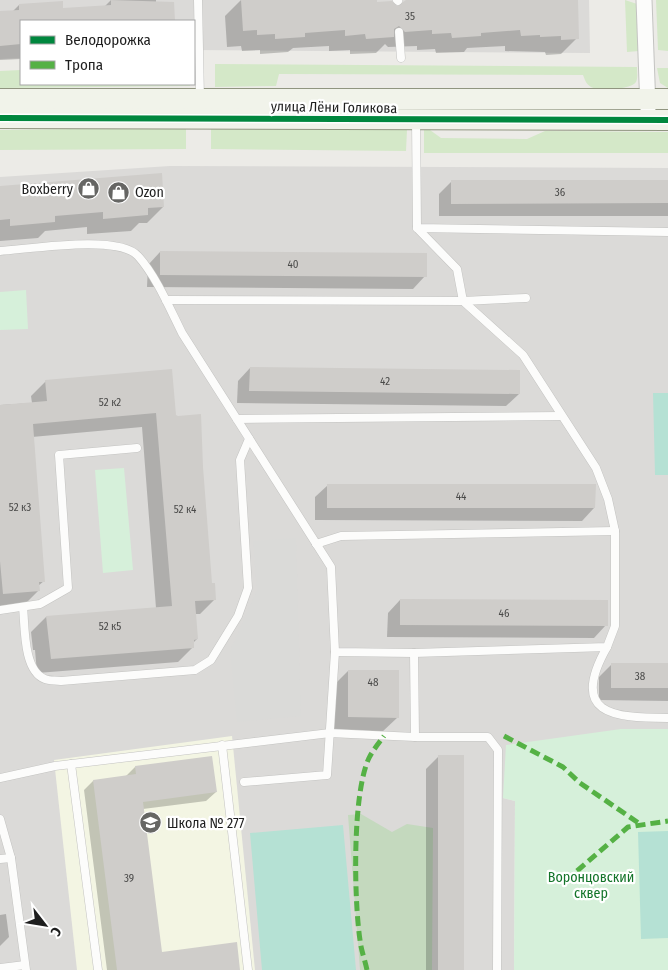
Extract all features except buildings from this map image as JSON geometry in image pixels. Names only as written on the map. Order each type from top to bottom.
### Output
[{"type":"street","points":[[644,0],[648,99],[658,120]]},
{"type":"street","name":"улица Лёни Голикова","points":[[0,99],[201,108],[416,109],[658,120]]},
{"type":"street","name":"улица Лёни Голикова","points":[[416,109],[668,99]]},
{"type":"street","name":"улица Лёни Голикова","points":[[0,118],[201,108]]},
{"type":"lane","points":[[198,0],[201,108]]},
{"type":"lane","points":[[399,32],[401,58]]},
{"type":"lane","points":[[416,109],[417,228],[457,269],[463,301],[523,355],[596,468],[608,499],[615,531],[615,626],[596,668],[592,686],[597,702],[609,712],[626,718],[668,718]]},
{"type":"lane","points":[[417,228],[668,232]]},
{"type":"lane","points":[[0,251],[104,244],[122,247],[138,255],[166,300],[182,333],[331,567],[335,652],[327,775],[244,782]]},
{"type":"lane","points":[[166,300],[463,301],[526,298]]},
{"type":"lane","points":[[237,419],[561,416]]},
{"type":"lane","points":[[23,607],[29,661],[35,672],[45,679],[61,681],[196,670],[211,660],[238,616],[248,588],[240,460],[250,439]]},
{"type":"lane","points":[[0,610],[40,604],[68,588],[59,455],[137,448]]},
{"type":"lane","points":[[316,544],[341,536],[615,531]]},
{"type":"lane","points":[[335,652],[414,653],[607,647]]},
{"type":"lane","points":[[414,653],[415,737]]},
{"type":"lane","points":[[0,778],[71,764],[330,733],[415,737],[488,737],[498,750],[497,970]]},
{"type":"lane","points":[[222,745],[248,970]]},
{"type":"lane","points":[[71,764],[98,970]]},
{"type":"lane","points":[[0,820],[11,858],[25,967],[0,968]]},
{"type":"lane","points":[[0,859],[11,858]]},
{"type":"shaded area","points":[[0,0],[589,0],[590,53],[195,50],[195,20],[20,20],[20,58],[0,59]]},
{"type":"shaded area","points":[[170,166],[668,168],[668,729],[621,729],[503,798],[515,801],[514,970],[0,970],[0,177]]},
{"type":"shaded area","points":[[296,538],[301,716],[237,722],[230,651],[257,590],[253,541]]},
{"type":"shaded area","name":"Школа № 277","points":[[232,736],[255,970],[77,970],[54,760]]},
{"type":"green space","points":[[625,0],[637,4],[639,51],[627,52]]},
{"type":"green space","points":[[656,0],[668,0],[668,51],[658,50]]},
{"type":"green space","points":[[215,64],[637,67],[637,79],[633,85],[628,87],[607,89],[591,87],[583,75],[279,74],[276,86],[215,87]]},
{"type":"green space","points":[[657,68],[668,68],[668,88],[660,83]]},
{"type":"green space","points":[[20,70],[20,85],[190,86],[0,88],[0,71]]},
{"type":"green space","points":[[186,129],[186,149],[0,150],[0,130]]},
{"type":"green space","points":[[211,129],[407,130],[406,151],[211,149]]},
{"type":"green space","points":[[424,130],[430,130],[441,138],[527,139],[545,131],[668,132],[668,153],[424,153]]},
{"type":"green space","points":[[26,290],[28,329],[0,330],[0,292]]},
{"type":"green space","points":[[653,393],[668,393],[668,475],[655,475]]},
{"type":"green space","points":[[124,468],[133,570],[103,573],[95,470]]},
{"type":"green space","name":"Воронцовский сквер","points":[[621,729],[668,729],[668,970],[514,970],[515,801],[503,798],[506,745]]},
{"type":"green space","points":[[361,814],[392,832],[407,824],[433,828],[432,970],[360,970],[348,815]]},
{"type":"green space","points":[[343,825],[356,970],[262,970],[250,833]]},
{"type":"green space","points":[[668,831],[668,938],[641,939],[638,832]]},
{"type":"marked path","points":[[367,970],[361,944],[356,900],[357,821],[363,775],[369,758],[384,736]]},
{"type":"marked path","points":[[504,736],[563,767],[580,783],[640,824]]},
{"type":"marked path","points":[[577,871],[628,827],[668,821]]},
{"type":"cycle path","points":[[0,118],[668,120]]},
{"type":"place","name":"Boxberry","points":[[89,189]]},
{"type":"place","name":"Ozon","points":[[119,192]]},
{"type":"place","name":"Школа № 277","points":[[151,823]]}]
